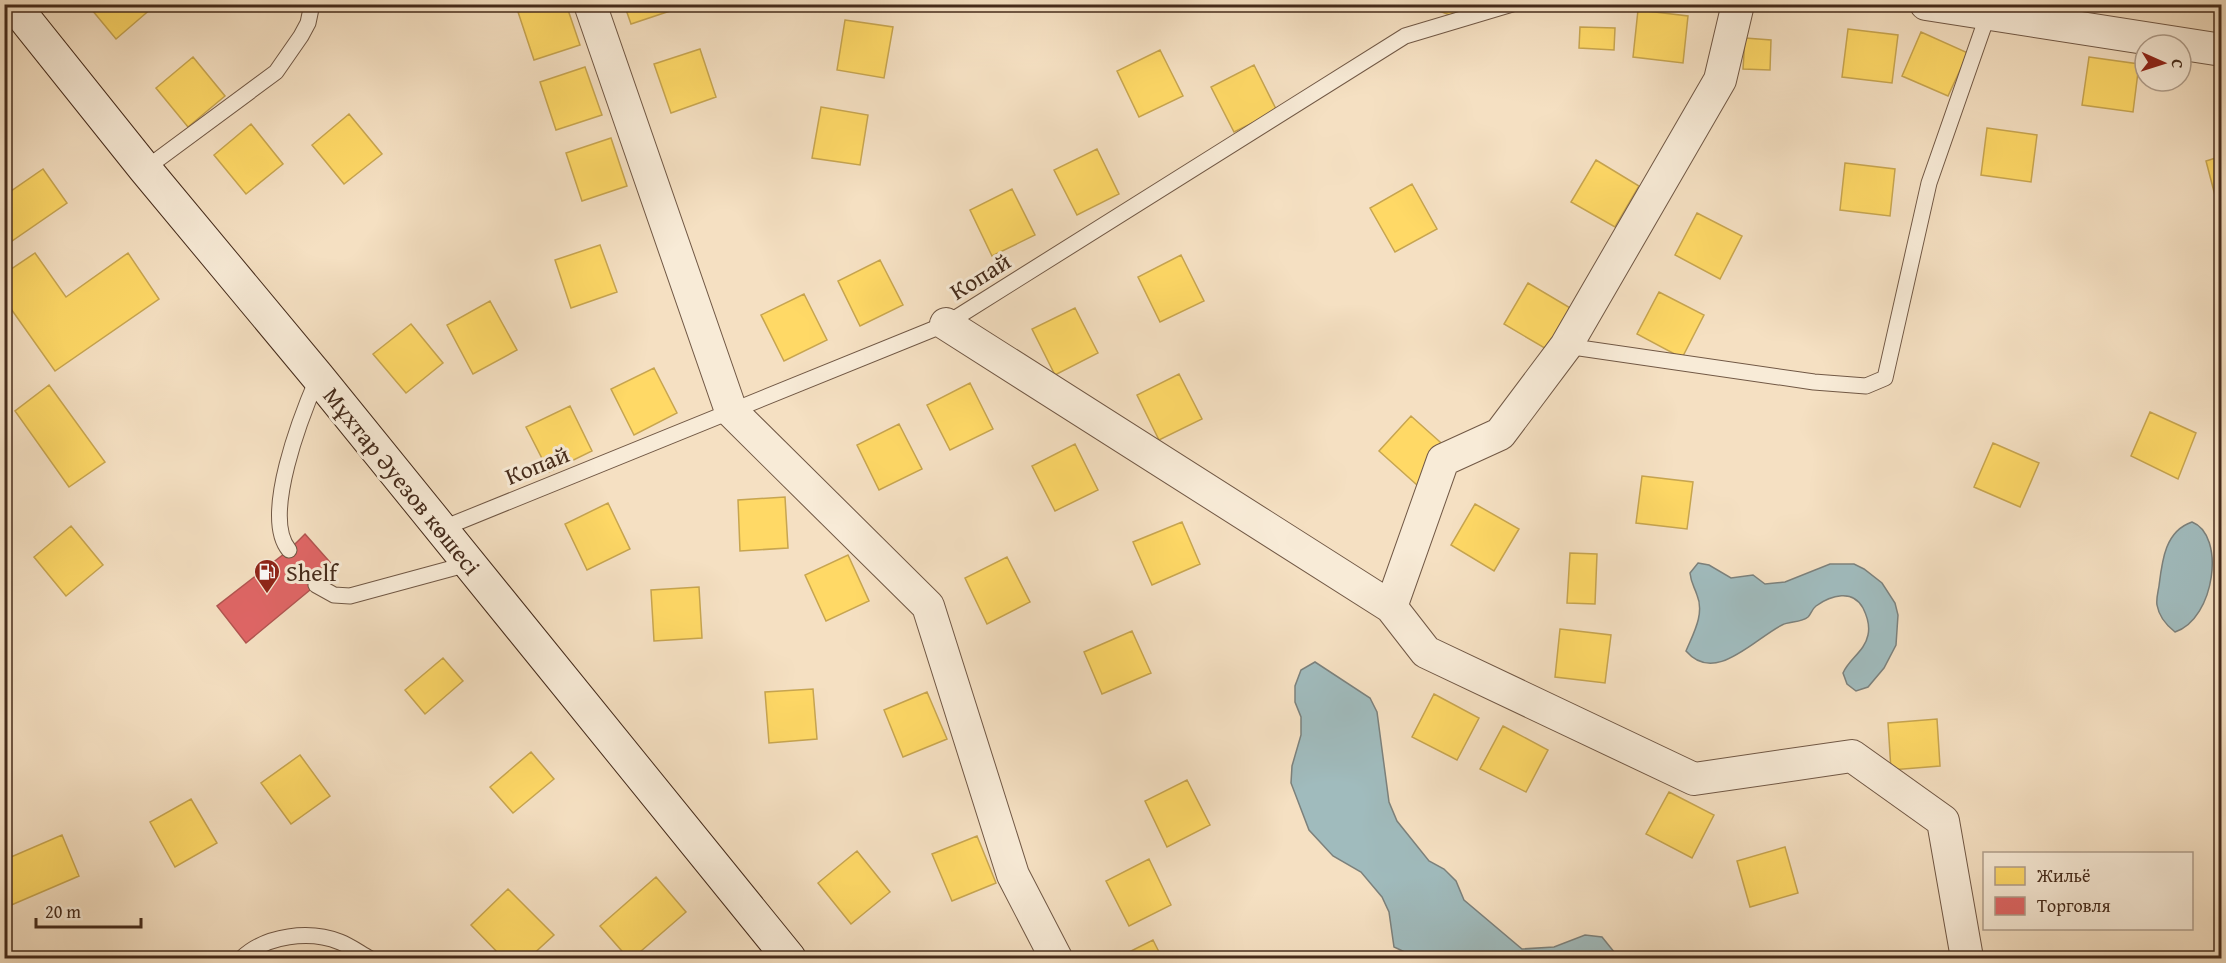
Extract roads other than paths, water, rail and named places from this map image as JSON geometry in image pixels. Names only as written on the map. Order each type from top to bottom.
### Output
[{"type":"street","name":"Мұхтар Әуезов көшесі","points":[[13,4],[789,958]]},
{"type":"street","points":[[590,4],[731,411],[928,606],[1013,875],[1056,958]]},
{"type":"street","points":[[1391,607],[1443,460],[1500,434],[1566,346],[1720,80],[1738,4]]},
{"type":"street","points":[[1926,4],[2222,50]]},
{"type":"street","points":[[946,324],[1391,607],[1426,652],[1694,779],[1852,756],[1943,821],[1967,958]]},
{"type":"lane","points":[[145,169],[276,72],[308,23],[312,4]]},
{"type":"lane","name":"Копай","points":[[441,529],[946,324],[1405,36],[1512,4]]},
{"type":"lane","points":[[1566,346],[1814,382],[1866,386],[1885,378],[1929,183],[1988,14]]},
{"type":"lane","points":[[289,550],[283,543],[279,532],[283,488],[306,406],[318,377]]},
{"type":"lane","points":[[316,585],[334,595],[350,596],[468,564]]},
{"type":"lane","points":[[242,958],[248,952],[271,940],[321,936],[341,942],[369,958]]},
{"type":"water","points":[[2192,522],[2203,530],[2209,543],[2212,559],[2211,577],[2207,595],[2199,611],[2189,624],[2175,632],[2159,613],[2157,598],[2166,548],[2176,532]]},
{"type":"water","points":[[1698,563],[1709,565],[1731,578],[1753,575],[1765,584],[1785,582],[1830,564],[1854,564],[1882,583],[1895,603],[1898,615],[1896,645],[1884,668],[1868,687],[1856,691],[1847,684],[1843,673],[1864,646],[1869,628],[1866,614],[1859,602],[1848,596],[1841,596],[1822,602],[1805,619],[1782,625],[1734,656],[1709,663],[1697,660],[1686,651],[1699,617],[1699,602],[1690,573]]},
{"type":"water","points":[[1315,662],[1370,698],[1377,712],[1389,802],[1397,821],[1429,861],[1444,869],[1456,881],[1464,900],[1522,949],[1554,947],[1585,935],[1602,937],[1619,958],[1429,958],[1409,954],[1394,947],[1389,912],[1382,897],[1361,872],[1333,856],[1309,830],[1291,783],[1292,766],[1301,735],[1301,717],[1295,702],[1295,686],[1301,670]]},
{"type":"place","name":"Shelf","points":[[267,595]]}]
